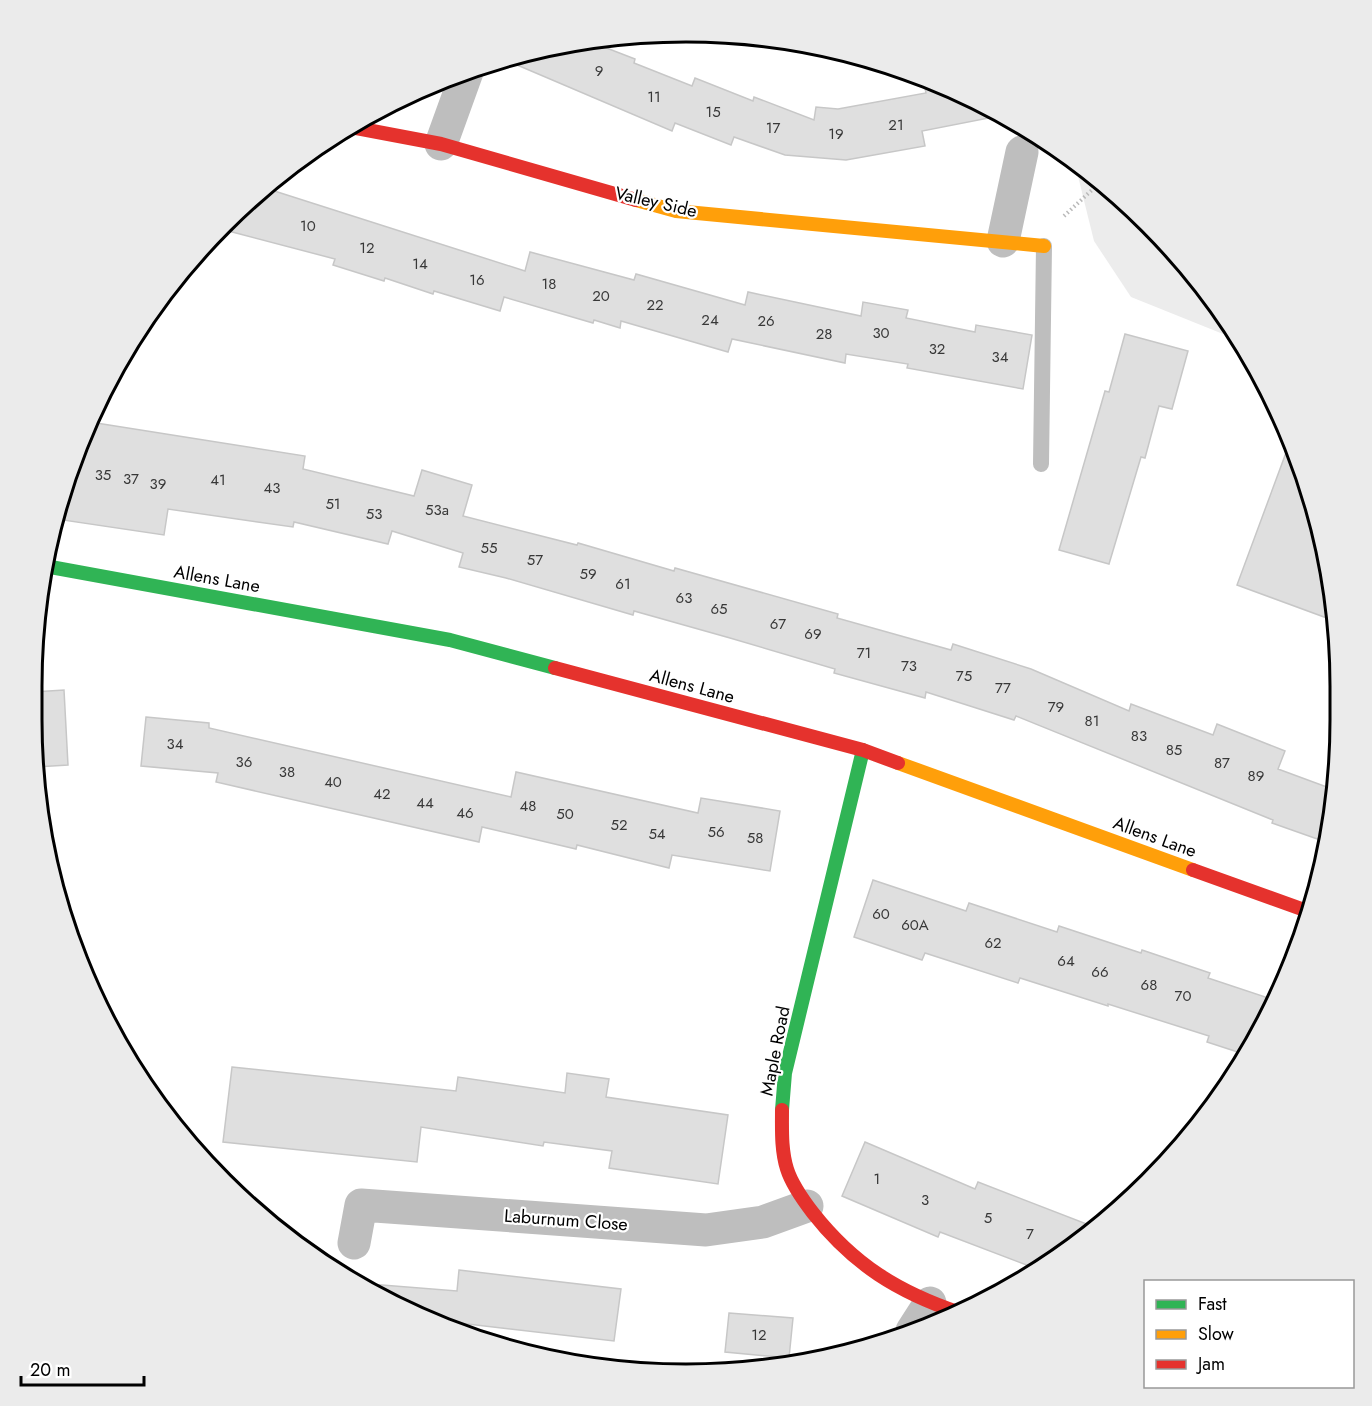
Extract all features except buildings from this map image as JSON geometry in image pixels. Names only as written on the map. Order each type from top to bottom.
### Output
[{"type":"street","points":[[441,144],[463,82]]},
{"type":"street","name":"Valley Side","points":[[362,129],[441,144],[676,211],[1044,246]]},
{"type":"street","points":[[1003,241],[1022,152]]},
{"type":"street","name":"Allens Lane","points":[[53,567],[450,640],[863,750],[1301,909]]},
{"type":"street","name":"Maple Road","points":[[863,750],[785,1073],[781,1120],[787,1171],[807,1206],[860,1263],[945,1308]]},
{"type":"street","name":"Laburnum Close","points":[[354,1244],[361,1205],[706,1230],[762,1222],[807,1206]]},
{"type":"lane","points":[[1041,464],[1044,246]]},
{"type":"shaded area","points":[[1078,175],[1111,202],[1170,261],[1197,294],[1225,335],[1131,297],[1094,241]]},
{"type":"traffic: fast","points":[[53,567],[450,640],[555,668]]},
{"type":"traffic: fast","points":[[782,1110],[785,1073],[863,750]]},
{"type":"traffic: slow","points":[[636,200],[676,211],[1044,246]]},
{"type":"traffic: slow","points":[[898,763],[1193,870]]},
{"type":"traffic: jam","points":[[362,129],[441,144],[636,200]]},
{"type":"traffic: jam","points":[[555,668],[863,750],[898,763]]},
{"type":"traffic: jam","points":[[1193,870],[1301,909]]},
{"type":"traffic: jam","points":[[782,1110],[785,1162],[795,1187],[813,1213],[845,1248],[879,1275],[917,1296],[947,1308]]}]
